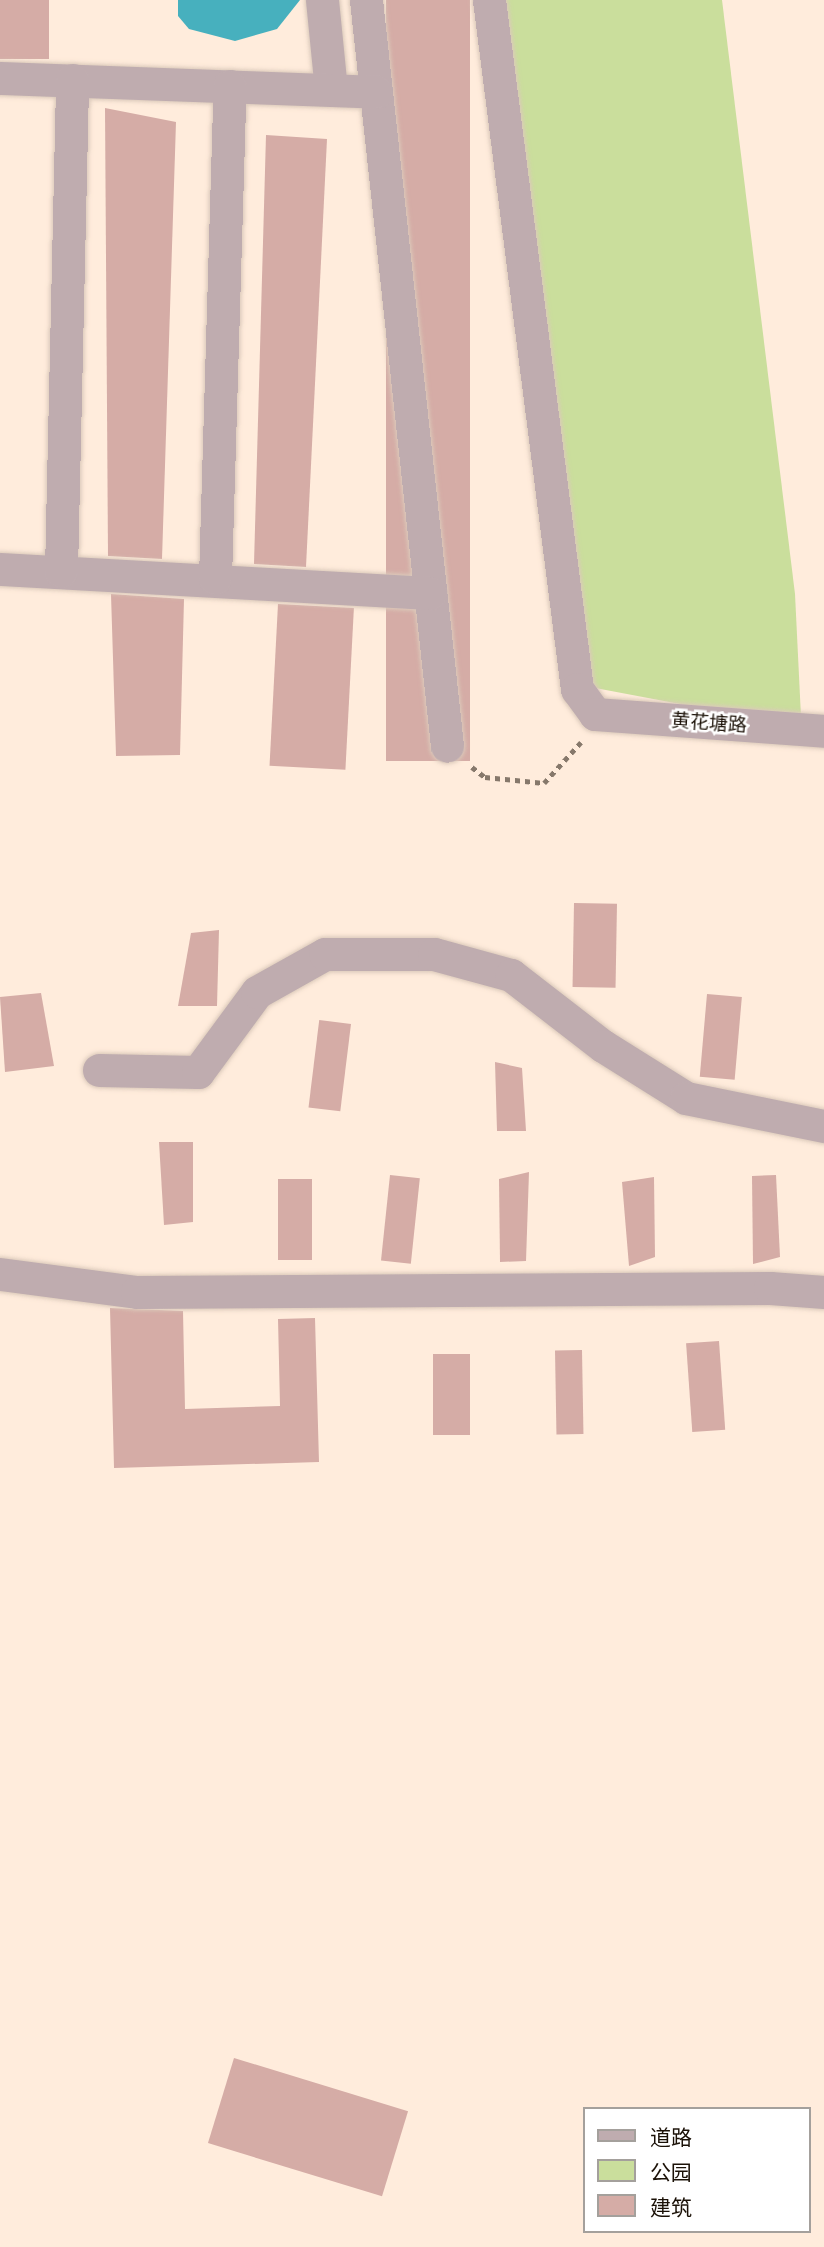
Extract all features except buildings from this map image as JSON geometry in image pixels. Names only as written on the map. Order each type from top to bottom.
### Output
[{"type":"street","points":[[321,0],[331,90]]},
{"type":"street","points":[[366,0],[447,746]]},
{"type":"street","points":[[489,0],[577,688],[595,714]]},
{"type":"street","points":[[0,78],[376,92]]},
{"type":"street","points":[[61,571],[72,80]]},
{"type":"street","points":[[215,578],[230,86]]},
{"type":"street","points":[[0,569],[215,578],[430,593]]},
{"type":"street","name":"黄花塘路","points":[[595,714],[824,731]]},
{"type":"street","points":[[99,1070],[198,1072],[257,992],[325,954],[433,954],[511,975],[603,1046],[686,1098],[824,1126]]},
{"type":"street","points":[[0,1274],[137,1292],[770,1288],[824,1293]]},
{"type":"path","points":[[447,746],[485,777],[544,783],[576,752],[595,714]]},
{"type":"green space","points":[[500,0],[722,0],[795,594],[801,717],[759,719],[590,687]]},
{"type":"water","points":[[178,0],[300,0],[277,29],[235,41],[189,29],[178,16]]}]
